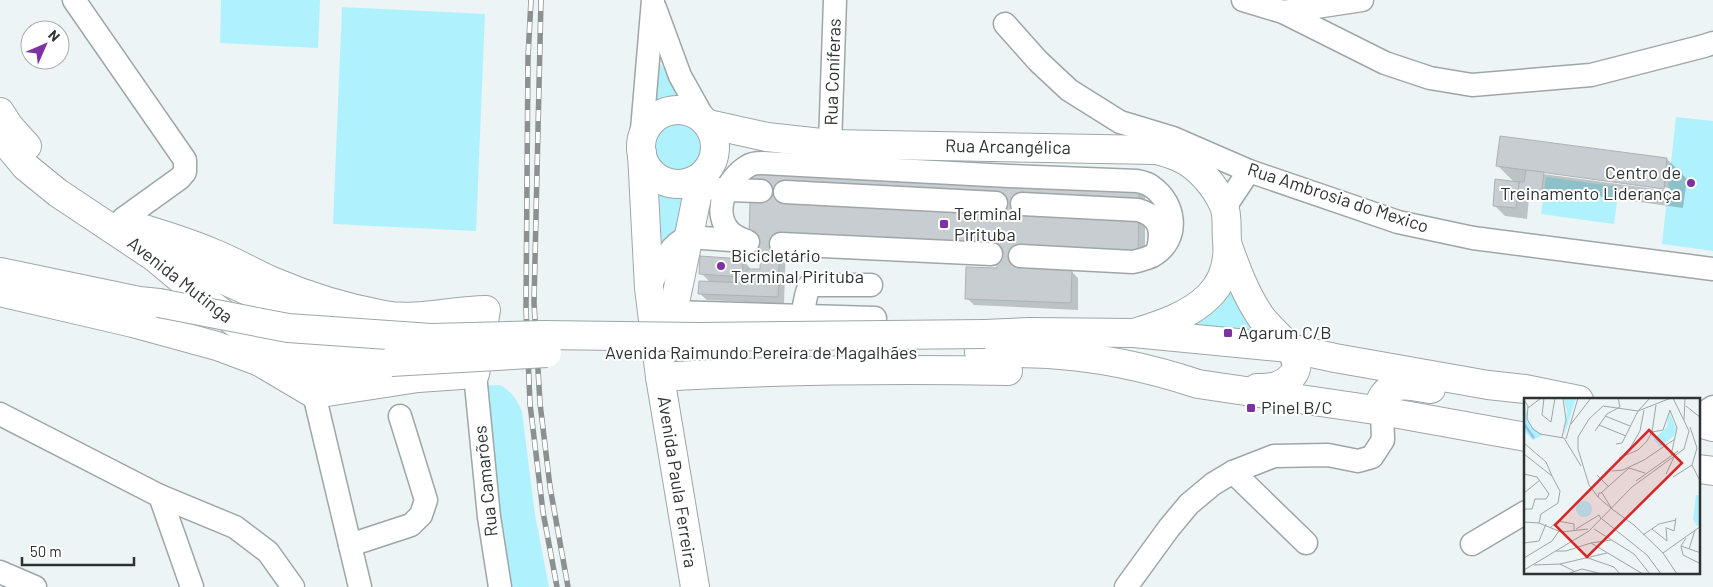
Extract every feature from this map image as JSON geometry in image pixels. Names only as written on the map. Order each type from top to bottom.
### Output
[{"type":"main road","points":[[705,178],[668,183],[651,172],[645,163],[642,147],[646,128],[650,122],[669,110],[691,112],[706,122],[714,135],[716,146],[688,237],[660,377],[730,373],[945,369],[1041,371],[1198,384]]},
{"type":"main road","name":"Avenida Mutinga","points":[[0,112],[9,126],[39,159],[67,181],[129,223],[218,278],[263,299],[325,321],[371,355]]},
{"type":"main road","name":"Rua Arcangélica","points":[[706,122],[767,137],[830,144],[1156,150],[1180,157],[1198,170],[1211,184],[1224,207]]},
{"type":"main road","name":"Avenida Mutinga","points":[[0,136],[26,167],[58,193],[154,257],[249,333],[269,342],[371,355]]},
{"type":"main road","name":"Rua Arcangélica","points":[[705,178],[742,144],[767,137]]},
{"type":"main road","name":"Avenida Paula Ferreira","points":[[642,147],[649,288],[660,377],[695,587]]},
{"type":"main road","points":[[1134,333],[1180,316],[1210,296],[1218,285],[1228,259],[1224,207]]},
{"type":"main road","points":[[129,223],[214,253],[273,282],[340,306],[386,315],[418,317],[486,310],[475,374],[418,378],[314,394],[260,362]]},
{"type":"main road","points":[[1228,246],[1244,289],[1253,305],[1297,360],[1296,372],[1286,383],[1273,388],[1228,388]]},
{"type":"main road","points":[[0,272],[139,301],[159,303],[288,328],[371,355],[432,338],[544,335],[982,343]]},
{"type":"main road","name":"Avenida Raimundo Pereira de Magalhães","points":[[0,292],[133,323],[217,346],[260,362],[314,369],[338,370],[371,355],[551,353],[982,343],[1102,361],[1170,375],[1198,384],[1382,411],[1524,437]]},
{"type":"main road","name":"Avenida Raimundo Pereira de Magalhães","points":[[982,343],[1029,332],[1134,333],[1289,348],[1527,394],[1562,398]]},
{"type":"main road","points":[[314,394],[338,370]]},
{"type":"main road","points":[[1382,411],[1379,404],[1381,397],[1388,390],[1399,386],[1468,393],[1477,392],[1488,385]]},
{"type":"main road","points":[[1700,423],[1713,428]]},
{"type":"main road","points":[[1462,426],[1509,428],[1524,424]]},
{"type":"main road","points":[[1700,469],[1713,471]]},
{"type":"street","points":[[74,0],[184,160],[185,172],[180,178],[129,223]]},
{"type":"street","name":"Rua Coníferas","points":[[830,144],[835,0]]},
{"type":"street","points":[[1243,0],[1284,12],[1386,63],[1430,78],[1472,85],[1591,75],[1713,43]]},
{"type":"street","points":[[1284,12],[1362,0]]},
{"type":"street","points":[[653,1],[680,76],[706,122]]},
{"type":"street","points":[[642,147],[653,1]]},
{"type":"street","name":"Rua Ambrosia do Mexico","points":[[1005,24],[1038,61],[1069,90],[1120,122],[1173,138],[1249,171],[1398,222],[1473,238],[1713,270]]},
{"type":"street","points":[[1120,122],[1138,150]]},
{"type":"street","points":[[705,178],[737,174],[748,165],[763,163],[1137,181],[1150,184],[1161,194],[1171,212],[1171,232],[1165,244],[1151,256],[1134,262],[1020,256]]},
{"type":"street","points":[[1224,207],[1249,171]]},
{"type":"street","points":[[705,178],[761,191]]},
{"type":"street","points":[[705,178],[722,209],[730,232],[737,237],[763,243]]},
{"type":"street","points":[[786,192],[996,203]]},
{"type":"street","points":[[1022,204],[1138,210],[1149,213],[1156,220],[1160,230],[1157,252]]},
{"type":"street","points":[[649,288],[670,250],[688,237],[763,243],[991,254]]},
{"type":"street","points":[[802,316],[810,286],[871,285]]},
{"type":"street","points":[[672,312],[875,318]]},
{"type":"street","name":"Rua Camarões","points":[[475,374],[488,517],[500,587]]},
{"type":"street","points":[[314,394],[360,587]]},
{"type":"street","points":[[1700,415],[1713,407]]},
{"type":"street","points":[[1126,587],[1169,528],[1190,504],[1213,484],[1233,472],[1274,456],[1328,455],[1358,461],[1372,457],[1383,440],[1382,411]]},
{"type":"street","points":[[0,414],[160,496],[236,527],[268,552],[293,587]]},
{"type":"street","points":[[350,545],[411,525],[421,515],[426,500],[400,416]]},
{"type":"street","points":[[1233,472],[1306,543]]},
{"type":"street","points":[[160,496],[192,587]]},
{"type":"street","points":[[1472,544],[1524,513]]},
{"type":"street","points":[[0,572],[35,587]]},
{"type":"shaded area","points":[[221,0],[320,0],[318,48],[220,43]]},
{"type":"shaded area","points":[[342,7],[485,14],[476,231],[333,224]]},
{"type":"shaded area","points":[[660,64],[697,110],[675,106],[669,107],[656,112],[646,123]]},
{"type":"shaded area","points":[[674,117],[686,117],[701,125],[709,140],[709,152],[701,167],[686,175],[674,175],[659,167],[651,152],[651,140],[659,125]]},
{"type":"shaded area","name":"Centro de Treinamento Liderança","points":[[1676,117],[1713,121],[1713,251],[1662,244]]},
{"type":"shaded area","points":[[650,174],[666,184],[696,189],[685,236],[659,264]]},
{"type":"shaded area","points":[[1546,177],[1619,187],[1614,224],[1541,214]]},
{"type":"shaded area","points":[[1229,273],[1269,334],[1176,326]]},
{"type":"shaded area","points":[[500,385],[514,396],[522,412],[535,515],[549,587],[507,587],[478,386]]},
{"type":"building","points":[[1500,136],[1667,158],[1664,189],[1496,166]]},
{"type":"building","name":"Terminal Pirituba","points":[[751,168],[1139,184],[1138,253],[1018,248],[1018,267],[1072,269],[1071,303],[965,299],[966,267],[997,268],[998,246],[780,237],[778,297],[698,294],[699,281],[747,283],[747,269],[760,269],[761,236],[749,236]]},
{"type":"building","points":[[1526,170],[1544,172],[1541,198],[1518,195],[1519,182],[1524,182]]},
{"type":"building","points":[[1495,179],[1519,182],[1516,208],[1493,206]]},
{"type":"building","name":"Bicicletário Terminal Pirituba","points":[[700,256],[743,259],[742,277],[699,274]]},
{"type":"tunnel","points":[[759,243],[781,244]]},
{"type":"tunnel","points":[[991,254],[1020,256]]},
{"type":"railway","points":[[531,0],[528,57],[526,309],[530,404],[543,512],[557,587]]},
{"type":"railway","points":[[541,0],[534,303],[540,403],[550,487],[568,587]]},
{"type":"place","name":"Centro de Treinamento Liderança","points":[[1691,183]]},
{"type":"place","name":"Terminal Pirituba","points":[[944,224]]},
{"type":"place","name":"Bicicletário Terminal Pirituba","points":[[721,266]]},
{"type":"place","name":"Agarum C/B","points":[[1228,333]]},
{"type":"place","name":"Pinel B/C","points":[[1251,408]]}]
